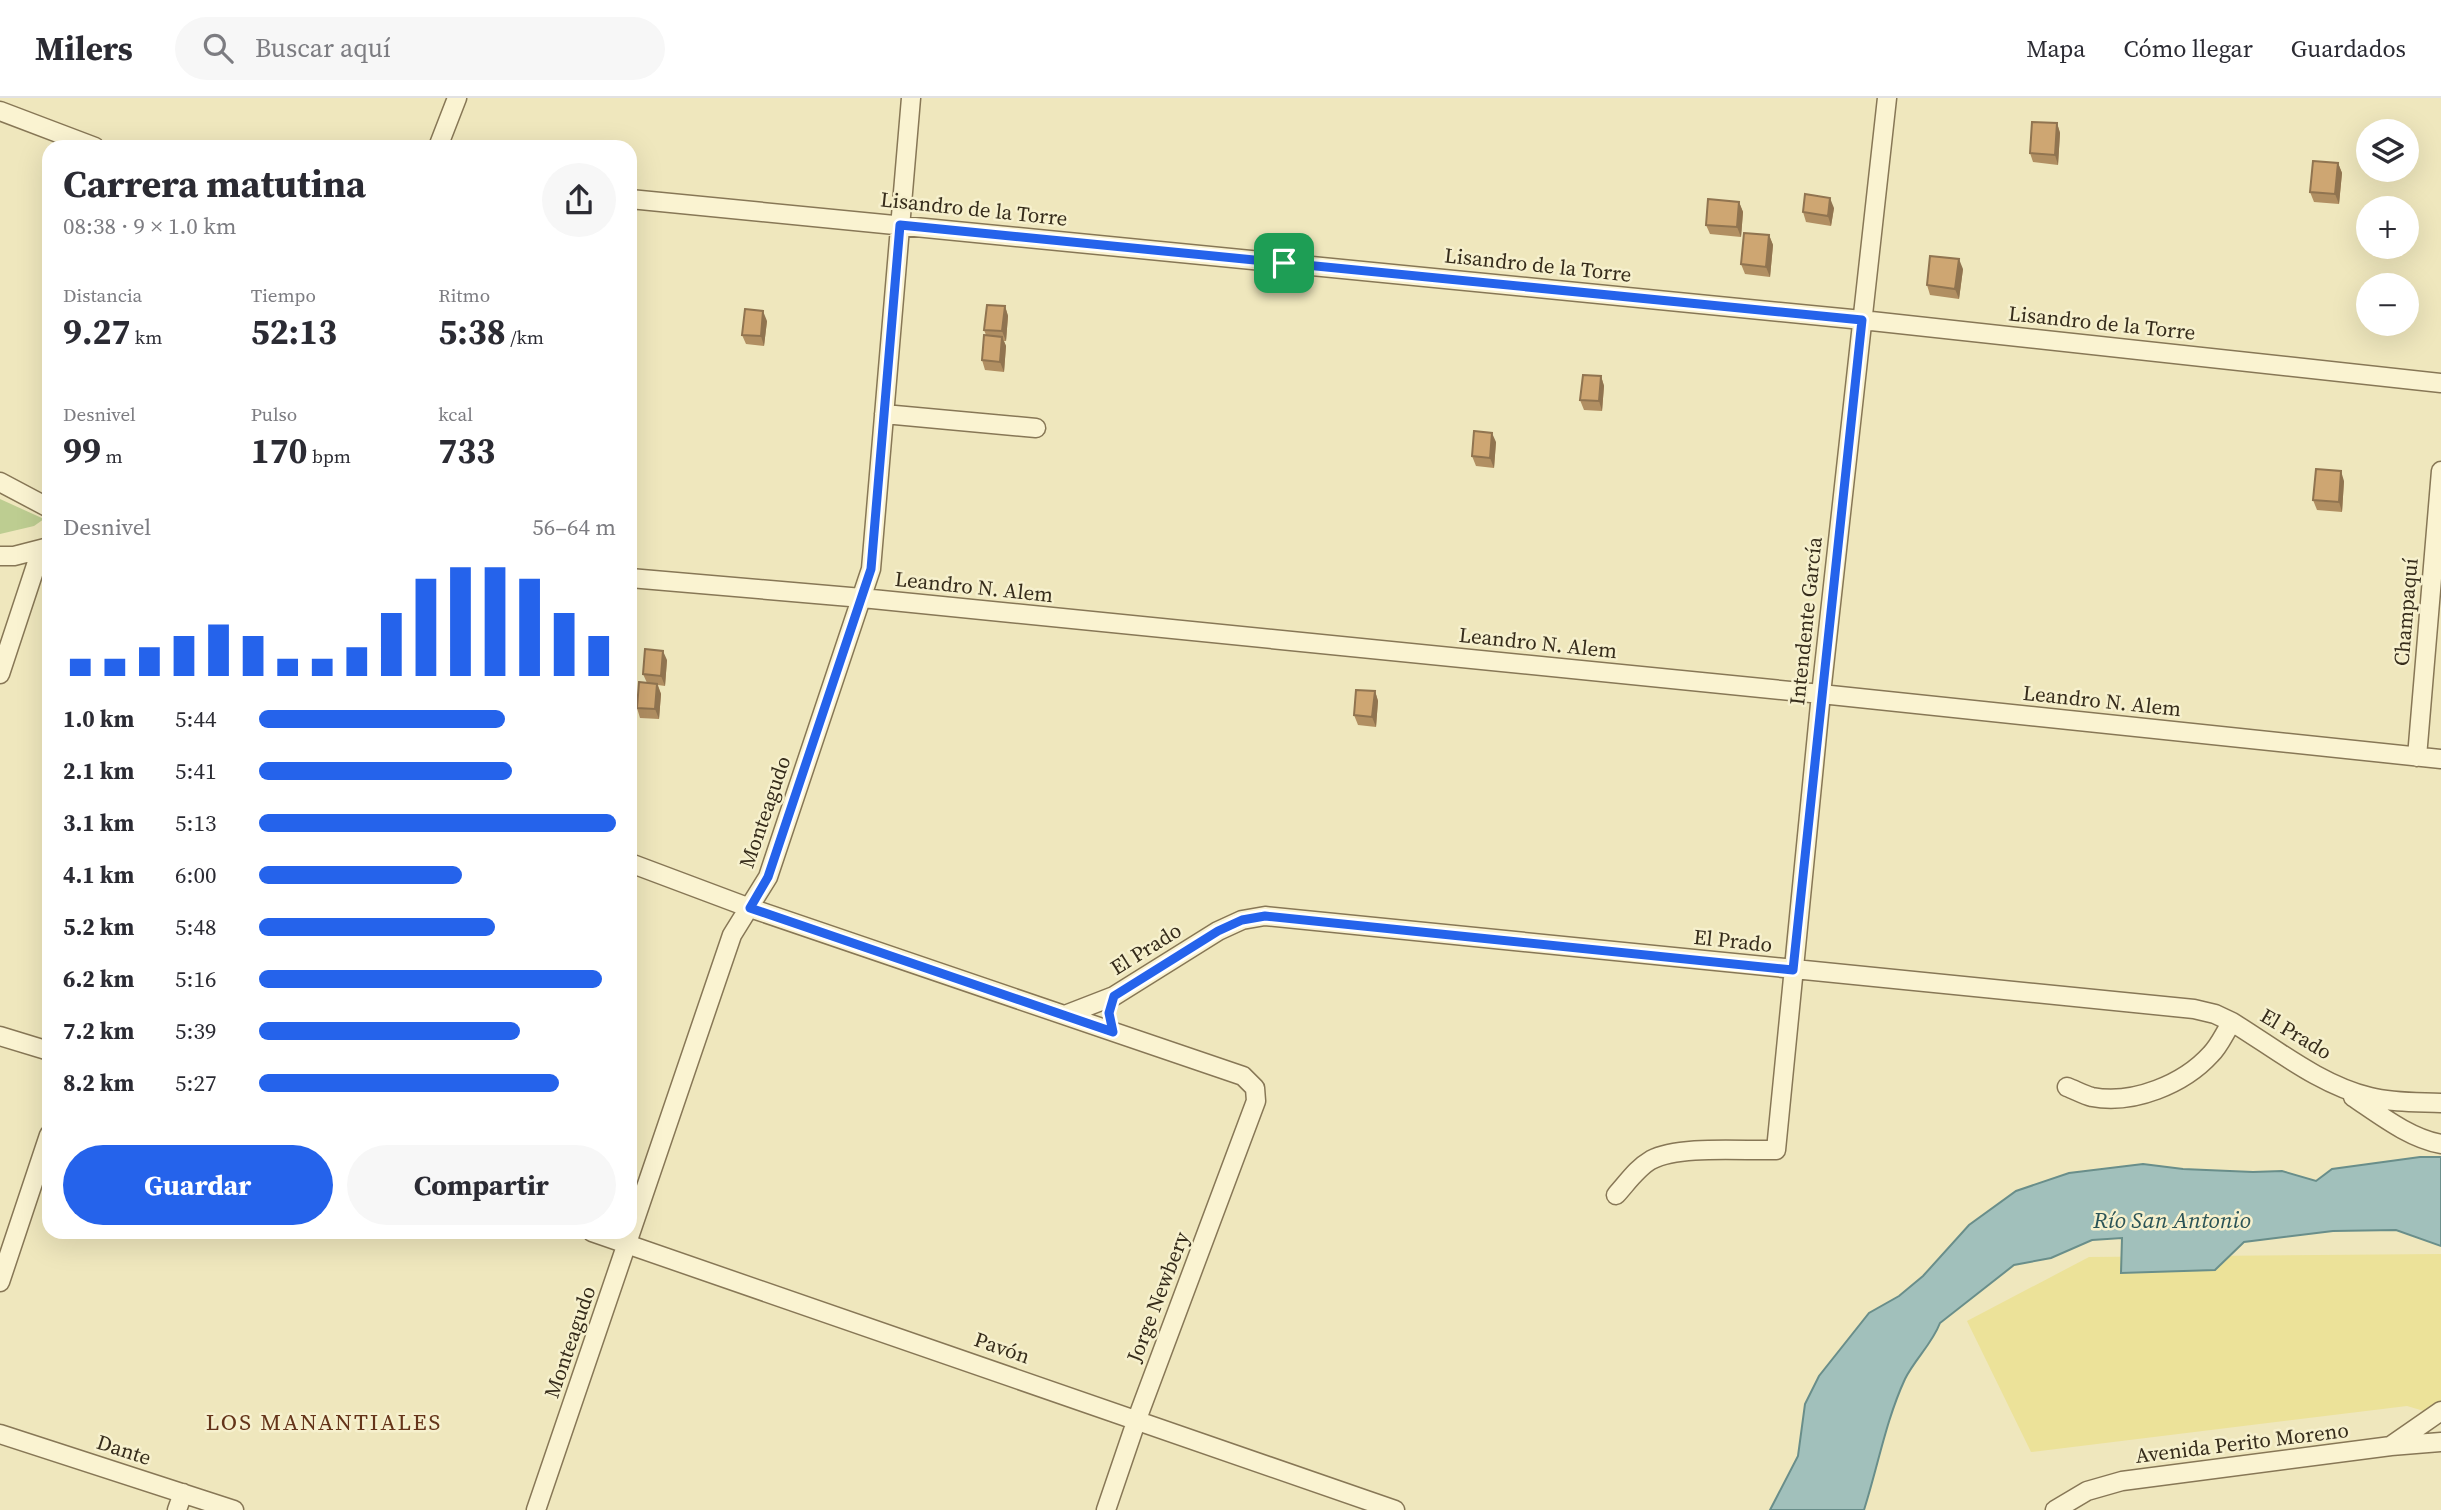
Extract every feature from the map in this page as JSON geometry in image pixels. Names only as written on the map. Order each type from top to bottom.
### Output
[{"type":"street","points":[[441,140],[457,98]]},
{"type":"street","name":"Monteagudo","points":[[637,1217],[732,935],[768,877],[871,569],[911,98]]},
{"type":"street","name":"Intendente García","points":[[1616,1195],[1633,1175],[1650,1161],[1667,1154],[1776,1150],[1821,694],[1887,98]]},
{"type":"street","points":[[0,111],[77,140]]},
{"type":"street","name":"Lisandro de la Torre","points":[[637,200],[1862,320],[2441,383]]},
{"type":"street","points":[[884,414],[1036,428]]},
{"type":"street","name":"Champaquí","points":[[2417,757],[2441,471]]},
{"type":"street","points":[[0,482],[42,504]]},
{"type":"street","points":[[0,556],[42,550]]},
{"type":"street","points":[[0,674],[42,557]]},
{"type":"street","name":"Leandro N. Alem","points":[[637,579],[862,598],[2441,759]]},
{"type":"street","points":[[637,866],[750,908],[1113,1032]]},
{"type":"street","name":"El Prado","points":[[1065,1015],[1114,996],[1218,931],[1242,920],[1265,916],[2194,1009],[2232,1022],[2336,1086],[2390,1101],[2441,1103]]},
{"type":"street","points":[[1113,1032],[1109,1013],[1114,996]]},
{"type":"street","points":[[2067,1087],[2091,1097],[2113,1098],[2148,1093],[2179,1080],[2212,1054],[2232,1022]]},
{"type":"street","name":"Jorge Newbery","points":[[1106,1510],[1137,1419],[1256,1101],[1255,1088],[1244,1076],[1113,1032]]},
{"type":"street","points":[[0,1036],[42,1049]]},
{"type":"street","points":[[2336,1086],[2397,1126],[2429,1142],[2441,1144]]},
{"type":"street","points":[[0,1282],[42,1156]]},
{"type":"street","name":"Pavón","points":[[613,1239],[1395,1510]]},
{"type":"street","name":"Monteagudo","points":[[536,1510],[630,1239]]},
{"type":"street","points":[[2391,1446],[2441,1411]]},
{"type":"street","name":"Dante","points":[[0,1434],[180,1501],[234,1510]]},
{"type":"street","name":"Avenida Perito Moreno","points":[[2055,1510],[2075,1504],[2095,1488],[2122,1481],[2441,1442]]},
{"type":"green space","points":[[0,499],[42,518],[34,526],[0,534]]},
{"type":"sand","points":[[2441,1254],[2441,1416],[2407,1406],[2031,1452],[1967,1321],[2089,1257]]},
{"type":"water","name":"Río San Antonio","points":[[2420,1157],[2441,1157],[2441,1246],[2396,1230],[2333,1231],[2244,1242],[2215,1270],[2121,1273],[2122,1238],[2092,1240],[2051,1258],[2014,1265],[1940,1323],[1933,1338],[1909,1372],[1898,1395],[1864,1510],[1770,1510],[1798,1456],[1805,1404],[1819,1376],[1869,1313],[1899,1296],[1923,1276],[1969,1225],[2016,1191],[2069,1173],[2143,1164],[2183,1169],[2282,1171],[2316,1181],[2332,1169]]},
{"type":"building","points":[[2032,122],[2057,123],[2055,155],[2030,153]]},
{"type":"building","points":[[2313,161],[2338,163],[2335,194],[2310,192]]},
{"type":"building","points":[[1805,194],[1830,198],[1828,216],[1803,212]]},
{"type":"building","points":[[1708,199],[1739,202],[1737,227],[1706,225]]},
{"type":"building","points":[[1744,233],[1769,235],[1766,267],[1741,264]]},
{"type":"building","points":[[1930,256],[1959,259],[1955,289],[1927,285]]},
{"type":"building","points":[[987,305],[1005,306],[1002,331],[984,330]]},
{"type":"building","points":[[745,309],[763,311],[761,336],[742,335]]},
{"type":"building","points":[[984,335],[1002,337],[1000,362],[982,360]]},
{"type":"building","points":[[1583,375],[1601,376],[1599,401],[1580,400]]},
{"type":"building","points":[[1474,431],[1492,433],[1490,458],[1472,456]]},
{"type":"building","points":[[2316,469],[2341,471],[2339,502],[2313,500]]},
{"type":"building","points":[[645,649],[663,651],[661,676],[643,674]]},
{"type":"building","points":[[639,682],[657,684],[655,709],[637,708]]},
{"type":"building","points":[[1356,690],[1375,691],[1372,717],[1354,715]]},
{"type":"district","name":"LOS MANANTIALES","points":[[324,1422]]},
{"type":"route","points":[[900,225],[1284,263],[1862,320],[1793,970],[1265,916],[1242,920],[1218,931],[1114,996],[1109,1013],[1113,1032],[750,908],[768,877],[871,569],[900,225]]}]
